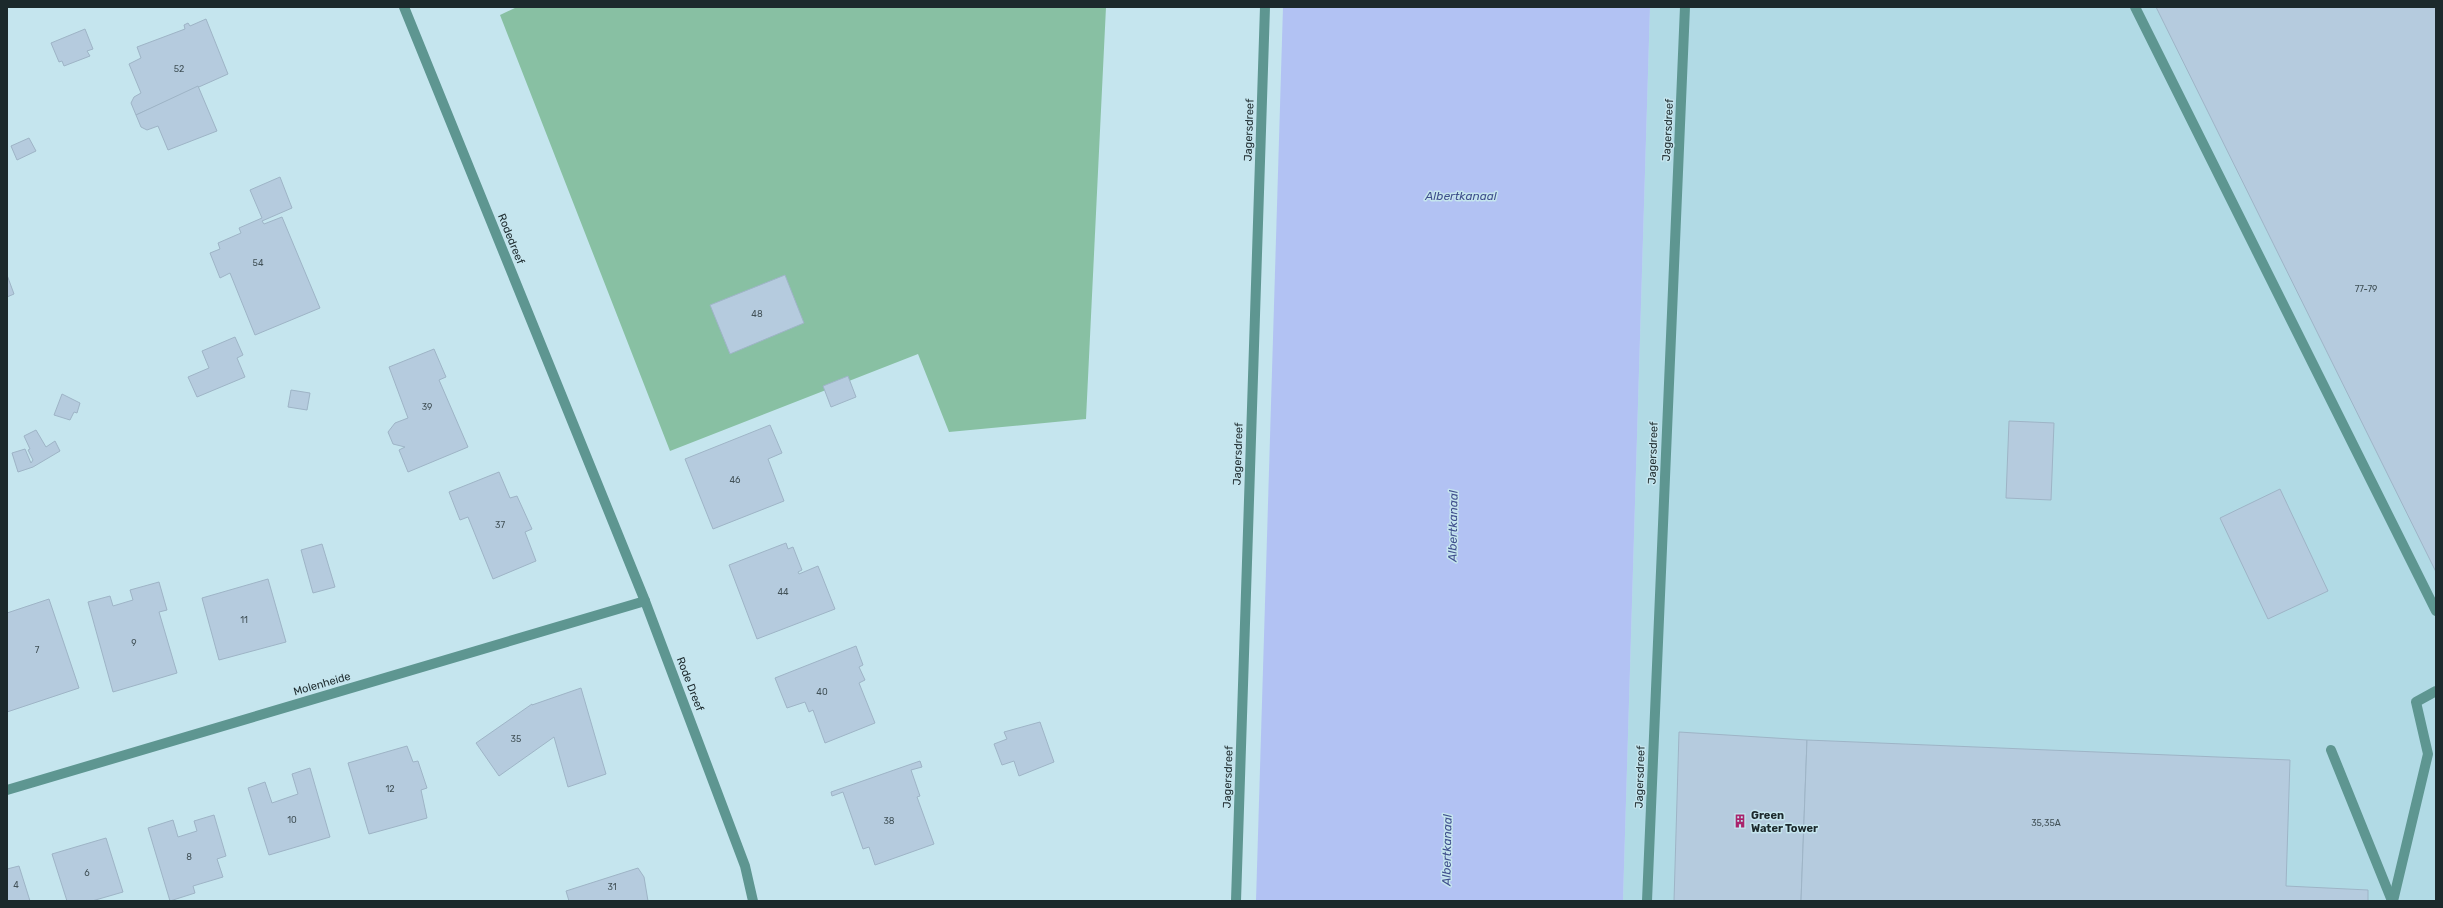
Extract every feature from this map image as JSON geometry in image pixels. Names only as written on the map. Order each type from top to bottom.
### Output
[{"type":"street","name":"Rodedreef","points":[[404,7],[595,479]]},
{"type":"street","name":"Jagersdreef","points":[[1236,901],[1265,7]]},
{"type":"street","name":"Jagersdreef","points":[[1647,901],[1685,7]]},
{"type":"street","points":[[2135,7],[2436,611]]},
{"type":"street","name":"Rode Dreef","points":[[595,479],[644,602],[745,866],[753,901]]},
{"type":"street","name":"Molenheide","points":[[7,790],[644,602]]},
{"type":"street","points":[[2393,901],[2428,754],[2416,702],[2436,691]]},
{"type":"street","points":[[2331,750],[2393,901]]},
{"type":"shaded area","points":[[1650,7],[2436,7],[2436,901],[1623,901]]},
{"type":"green space","points":[[517,7],[1106,7],[1086,419],[949,432],[918,354],[670,451],[500,15]]},
{"type":"water","name":"Albertkanaal","points":[[1283,7],[1650,7],[1623,901],[1256,901]]},
{"type":"building","points":[[2156,7],[2436,7],[2436,572]]},
{"type":"building","points":[[206,19],[228,74],[136,115],[131,103],[134,97],[141,93],[129,64],[141,58],[137,47],[185,29],[184,25],[188,23],[190,26]]},
{"type":"building","points":[[85,29],[93,49],[87,51],[90,56],[64,66],[62,61],[59,62],[51,43]]},
{"type":"building","points":[[198,86],[217,131],[168,150],[158,126],[147,130],[141,127],[136,115]]},
{"type":"building","points":[[29,138],[36,151],[17,160],[11,146]]},
{"type":"building","points":[[280,177],[292,208],[262,221],[264,224],[282,217],[320,308],[255,335],[230,273],[220,278],[210,253],[220,249],[218,243],[241,233],[239,228],[262,218],[250,190]]},
{"type":"building","points":[[7,275],[14,294],[7,297]]},
{"type":"building","points":[[785,275],[804,323],[730,354],[710,305]]},
{"type":"building","points":[[235,337],[243,355],[237,358],[245,377],[197,397],[188,377],[209,368],[202,351]]},
{"type":"building","points":[[434,349],[446,377],[439,380],[468,447],[408,472],[399,450],[405,447],[393,444],[388,432],[395,423],[408,418],[389,367]]},
{"type":"building","points":[[848,376],[856,397],[831,407],[823,386]]},
{"type":"building","points":[[291,390],[310,393],[307,410],[288,407]]},
{"type":"building","points":[[62,394],[80,403],[77,413],[74,412],[70,420],[54,415]]},
{"type":"building","points":[[2009,421],[2054,423],[2051,500],[2006,498]]},
{"type":"building","points":[[770,425],[782,453],[768,459],[784,501],[713,529],[685,459]]},
{"type":"building","points":[[36,430],[46,447],[55,441],[60,451],[33,467],[18,472],[12,453],[25,449],[31,463],[33,460],[24,436]]},
{"type":"building","points":[[499,472],[510,498],[517,496],[532,529],[525,532],[536,561],[493,579],[468,517],[460,520],[449,492]]},
{"type":"building","points":[[2280,489],[2328,591],[2268,619],[2220,518]]},
{"type":"building","points":[[786,543],[788,549],[793,547],[802,570],[798,572],[799,574],[818,566],[835,609],[757,639],[729,565]]},
{"type":"building","points":[[322,544],[335,587],[313,593],[301,550]]},
{"type":"building","points":[[268,579],[286,642],[219,660],[202,598]]},
{"type":"building","points":[[159,582],[167,610],[159,612],[177,673],[113,692],[88,602],[110,596],[113,606],[133,600],[130,590]]},
{"type":"building","points":[[49,599],[79,688],[7,712],[7,613]]},
{"type":"building","points":[[856,646],[863,665],[859,667],[865,680],[859,683],[875,723],[825,743],[813,710],[809,712],[805,702],[787,708],[775,678]]},
{"type":"building","points":[[581,688],[606,774],[568,787],[554,737],[499,776],[476,743],[532,704]]},
{"type":"building","points":[[1040,722],[1054,762],[1019,776],[1014,761],[1002,765],[994,744],[1007,739],[1004,732]]},
{"type":"building","name":"Green Water Tower","points":[[1679,732],[1807,740],[1801,901],[1674,901]]},
{"type":"building","points":[[1807,740],[2290,760],[2286,886],[2368,890],[2368,901],[1801,901]]},
{"type":"building","points":[[407,746],[413,762],[418,761],[427,788],[421,790],[427,818],[369,834],[348,763]]},
{"type":"building","points":[[920,761],[922,767],[911,770],[920,796],[917,797],[934,844],[875,865],[869,847],[863,849],[843,792],[832,796],[831,792]]},
{"type":"building","points":[[310,768],[330,837],[269,855],[248,788],[265,782],[272,803],[298,794],[292,774]]},
{"type":"building","points":[[214,815],[226,856],[217,859],[223,877],[193,886],[195,893],[170,901],[148,828],[173,820],[178,837],[197,831],[194,821]]},
{"type":"building","points":[[106,838],[123,892],[92,901],[67,901],[52,854]]},
{"type":"building","points":[[19,866],[30,901],[7,901],[7,869]]},
{"type":"building","points":[[638,868],[644,877],[648,901],[569,901],[566,891]]},
{"type":"place","name":"Green Water Tower","points":[[1740,821]]}]
